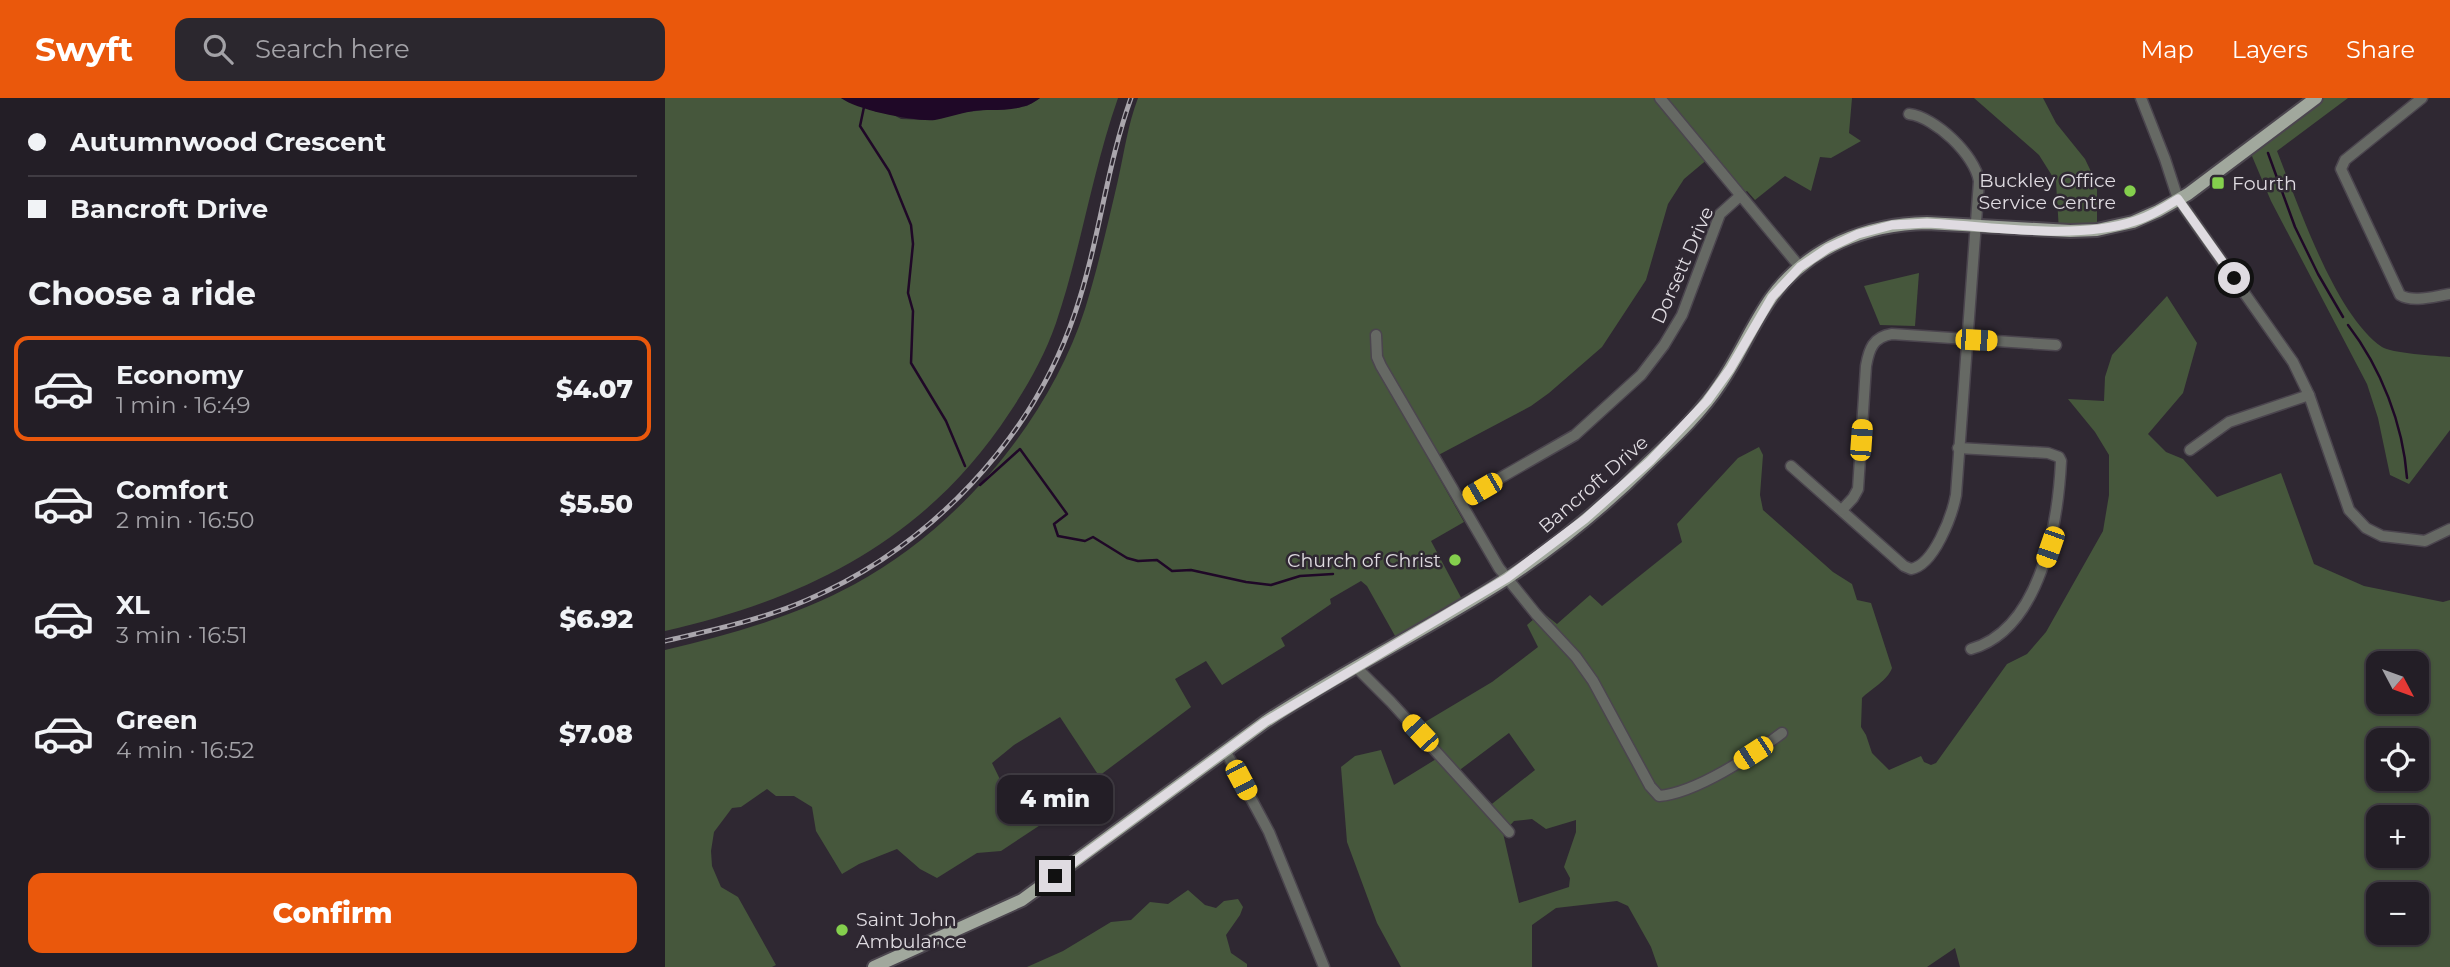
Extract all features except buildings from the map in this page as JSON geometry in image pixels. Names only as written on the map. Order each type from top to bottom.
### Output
[{"type":"main road","name":"Bancroft Drive","points":[[874,967],[1022,900],[1288,707],[1507,578],[1608,500],[1682,429],[1719,386],[1772,297],[1800,267],[1837,243],[1881,227],[1916,223],[2070,231],[2097,230],[2144,218],[2178,199],[2316,98]]},
{"type":"street","points":[[1660,98],[1800,267]]},
{"type":"street","points":[[2141,98],[2178,199],[2287,351],[2309,395],[2345,503],[2358,522],[2382,536],[2416,541],[2434,538],[2450,529]]},
{"type":"street","points":[[2422,98],[2345,160],[2341,169],[2396,290],[2403,298],[2413,299],[2450,294]]},
{"type":"street","points":[[1791,466],[1904,566],[1911,569],[1924,564],[1954,507],[1979,181],[1971,158],[1926,118],[1909,114]]},
{"type":"street","name":"Dorsett Drive","points":[[1460,501],[1576,435],[1641,375],[1682,316],[1720,214],[1740,196]]},
{"type":"street","points":[[1842,510],[1858,489],[1866,366],[1869,350],[1882,336],[1892,334],[2056,345]]},
{"type":"street","points":[[1375,335],[1377,357],[1381,366],[1507,578],[1576,657],[1593,681],[1650,786],[1659,796],[1672,795],[1739,762],[1781,733]]},
{"type":"street","points":[[2190,450],[2229,422],[2309,395]]},
{"type":"street","points":[[1958,447],[2048,453],[2059,457],[2061,461],[2054,526],[2043,568],[2021,610],[2004,632],[1985,645],[1971,649]]},
{"type":"street","points":[[1356,667],[1509,832]]},
{"type":"street","points":[[1226,752],[1269,832],[1324,967]]},
{"type":"green space","points":[[665,98],[841,98],[901,119],[927,120],[966,112],[1027,106],[1040,98],[1118,98],[1052,335],[1023,391],[977,457],[941,495],[902,528],[860,557],[816,581],[768,601],[665,631]]},
{"type":"green space","points":[[1138,98],[1852,98],[1849,133],[1861,141],[1831,158],[1820,157],[1811,191],[1785,176],[1755,200],[1747,191],[1741,195],[1709,158],[1684,179],[1668,204],[1646,280],[1602,347],[1531,406],[1429,460],[1464,522],[1431,541],[1465,605],[1399,643],[1367,586],[1361,581],[1330,599],[1331,604],[1281,638],[1285,646],[1222,685],[1206,661],[1175,679],[1191,707],[1099,776],[1060,717],[1014,745],[992,763],[1012,804],[1052,807],[1057,814],[1001,851],[977,853],[937,878],[920,869],[897,849],[842,874],[816,831],[812,807],[794,796],[776,796],[767,789],[741,807],[732,808],[714,832],[711,851],[712,866],[721,887],[738,897],[776,965],[665,967],[665,650],[762,623],[810,606],[855,584],[893,561],[929,533],[964,502],[995,468],[1024,430],[1069,351],[1094,277]]},
{"type":"green space","points":[[1974,98],[2043,98],[2056,123],[2085,159],[2097,184],[2097,230],[2059,231],[2056,182],[2039,155]]},
{"type":"green space","points":[[2317,98],[2348,98],[2277,151],[2307,228],[2334,285],[2365,332],[2382,347],[2404,353],[2450,357],[2450,430],[2409,484],[2390,475],[2378,418],[2367,384],[2271,201],[2249,149]]},
{"type":"green space","points":[[1919,273],[1915,326],[1880,325],[1864,286]]},
{"type":"green space","points":[[2167,296],[2197,343],[2183,393],[2148,434],[2166,452],[2183,459],[2217,497],[2281,473],[2314,564],[2364,586],[2443,602],[2450,600],[2450,967],[1960,967],[1955,948],[1927,967],[1658,967],[1651,947],[1628,906],[1617,901],[1556,908],[1532,925],[1532,967],[1401,967],[1377,923],[1347,842],[1341,767],[1355,756],[1381,750],[1394,785],[1441,756],[1415,728],[1492,682],[1538,647],[1527,625],[1542,612],[1557,624],[1590,595],[1602,606],[1682,542],[1677,524],[1738,458],[1759,447],[1763,455],[1760,495],[1763,510],[1833,572],[1852,584],[1857,600],[1871,603],[1892,668],[1883,680],[1862,698],[1861,727],[1872,753],[1889,770],[1921,756],[1924,762],[1931,765],[1936,763],[2007,664],[2027,654],[2046,632],[2103,531],[2109,495],[2109,455],[2095,432],[2068,399],[2104,401],[2105,377],[2112,355]],"holes":[[[1509,733],[1535,770],[1488,807],[1457,772]],[[1532,819],[1546,829],[1576,820],[1576,832],[1564,867],[1570,878],[1569,887],[1519,903],[1503,833],[1514,821]]]},
{"type":"green space","points":[[1188,890],[1205,905],[1216,908],[1224,901],[1238,899],[1243,907],[1226,935],[1231,953],[1247,964],[1247,967],[1027,967],[1063,951],[1111,922],[1131,920],[1150,902],[1168,904]]},
{"type":"shaded area","points":[[841,98],[1040,98],[1020,108],[977,111],[926,120],[873,111]]},
{"type":"waterway","points":[[864,107],[860,126],[889,171],[911,225],[913,244],[908,293],[913,311],[911,363],[946,421],[965,466]]},
{"type":"waterway","points":[[2268,153],[2295,227],[2343,317]]},
{"type":"waterway","points":[[2348,325],[2371,359],[2388,397],[2401,437],[2407,478]]},
{"type":"waterway","points":[[980,485],[1020,449],[1067,514],[1054,524],[1058,536],[1085,541],[1093,537],[1127,558],[1138,561],[1157,560],[1172,571],[1191,570],[1246,582],[1271,585],[1300,576],[1333,574]]},
{"type":"railway","points":[[665,641],[772,613],[807,600],[852,578],[895,551],[935,519],[971,484],[1004,446],[1032,404],[1056,360],[1075,313],[1122,124],[1131,98]]},
{"type":"place","name":"Fourth","points":[[2218,183]]},
{"type":"place","name":"Buckley Office Service Centre","points":[[2130,191]]},
{"type":"place","name":"Church of Christ","points":[[1455,560]]},
{"type":"place","name":"Saint John Ambulance","points":[[842,930]]},
{"type":"route","points":[[1055,876],[1265,722],[1471,601],[1507,578],[1585,519],[1630,481],[1707,401],[1730,369],[1758,318],[1780,287],[1800,267],[1837,243],[1869,230],[1904,223],[2097,230],[2144,218],[2178,199],[2234,278]]}]
